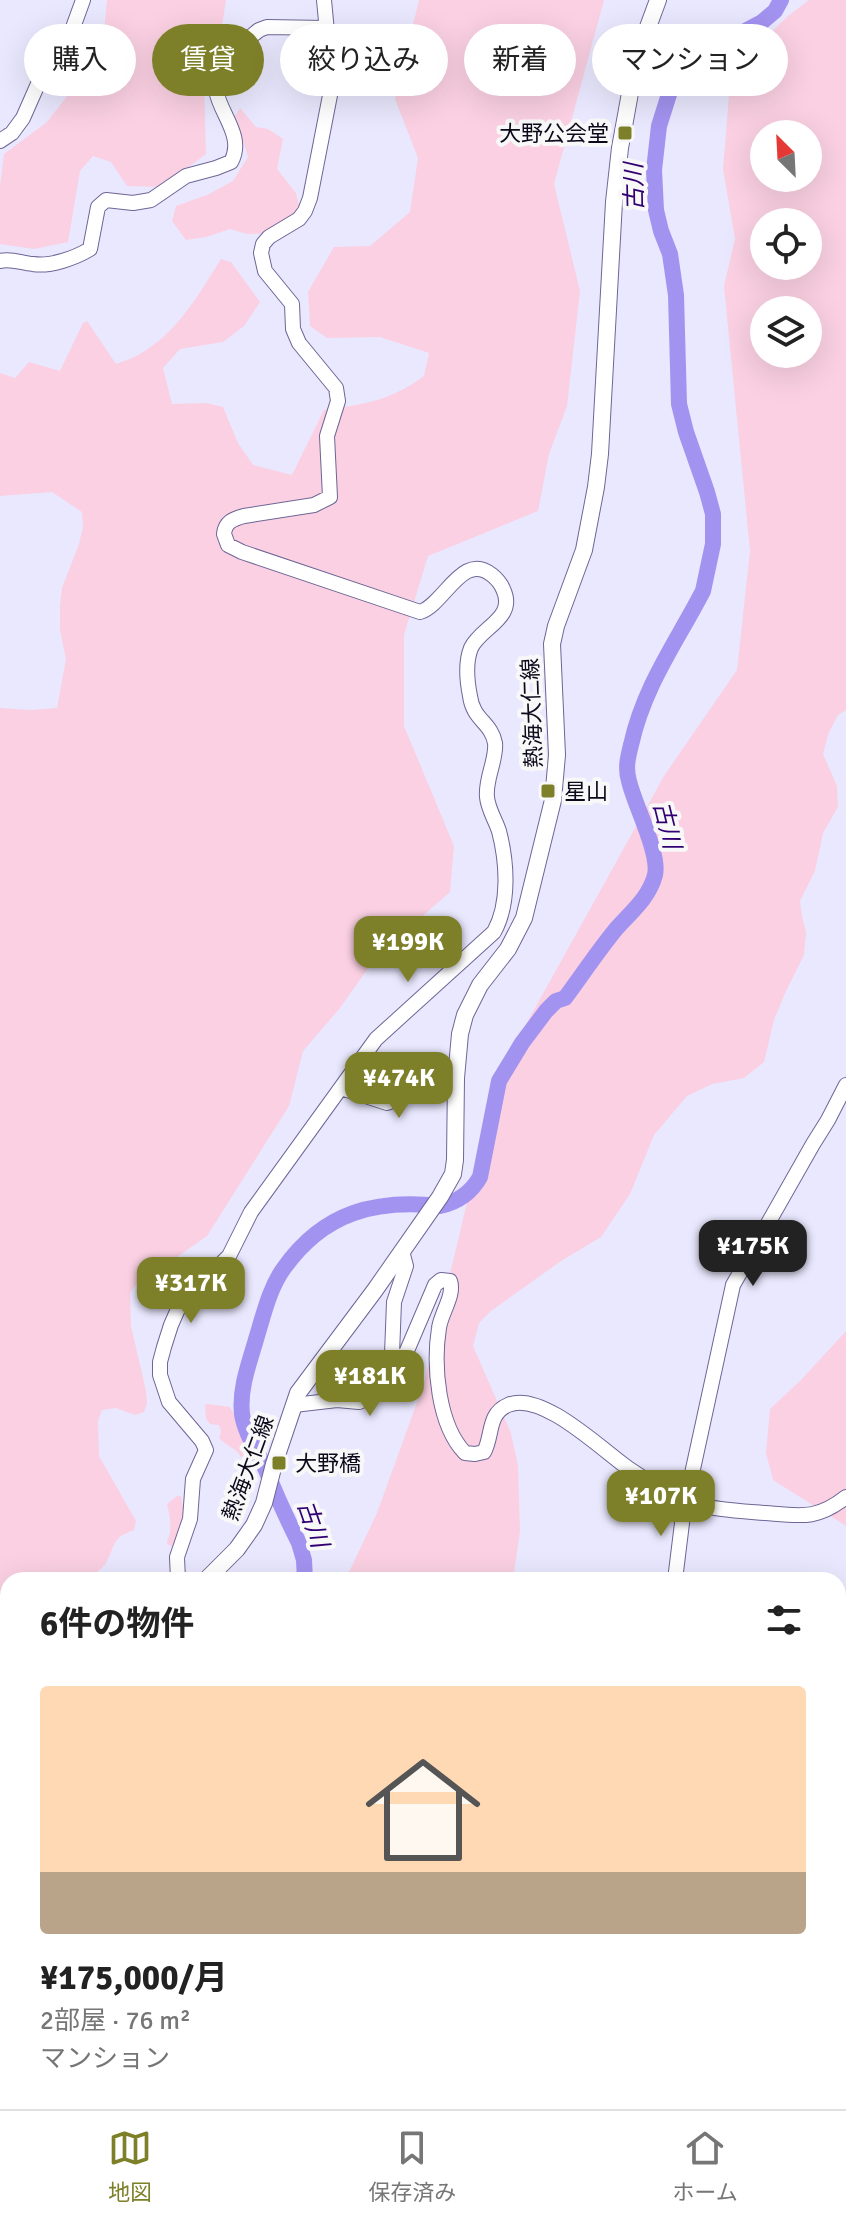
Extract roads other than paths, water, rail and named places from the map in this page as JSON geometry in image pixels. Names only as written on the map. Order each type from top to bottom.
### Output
[{"type":"main road","name":"熱海大仁線","points":[[214,1572],[247,1537],[267,1494],[294,1405],[308,1378],[440,1197],[455,1166],[456,1078],[465,1015],[480,985],[508,949],[524,918],[553,800],[557,755],[552,644],[584,550],[596,487],[620,148],[641,46],[658,0]]},
{"type":"street","points":[[0,141],[12,133],[23,118],[49,59],[71,33],[83,0]]},
{"type":"street","points":[[324,0],[326,24]]},
{"type":"street","points":[[0,261],[7,259],[44,265],[81,254],[90,249],[98,207],[106,200],[133,203],[151,200],[186,176],[231,162],[235,134],[219,102],[214,85],[217,74],[222,64],[259,30],[280,27]]},
{"type":"street","points":[[178,1572],[177,1557],[190,1519],[193,1479],[206,1450],[169,1402],[162,1386],[160,1362],[182,1300],[229,1256],[251,1212],[376,1039],[488,938],[500,919],[506,876],[498,830],[487,799],[495,745],[488,727],[473,710],[468,682],[469,655],[475,642],[496,623],[506,608],[503,588],[493,576],[477,569],[465,571],[429,608],[420,612],[242,552],[225,540],[225,528],[234,519],[314,505],[330,497],[326,447],[338,401],[336,388],[299,343],[293,329],[292,304],[265,271],[261,253],[269,237],[299,219],[305,211],[330,96]]},
{"type":"street","points":[[341,1088],[387,1103],[456,1078]]},
{"type":"street","points":[[676,1572],[687,1501],[733,1285],[846,1085]]},
{"type":"street","points":[[402,1251],[406,1266],[394,1302],[392,1354],[397,1358],[403,1357],[435,1285],[441,1280],[450,1281],[453,1290],[439,1328],[436,1371],[450,1432],[465,1453],[484,1452],[490,1423],[498,1412],[509,1404],[523,1403],[553,1412],[627,1467],[687,1501],[743,1511],[795,1515],[819,1514],[846,1497]]},
{"type":"street","points":[[294,1405],[337,1400],[362,1401],[392,1372],[397,1358]]},
{"type":"waterway","name":"古川","points":[[305,1572],[299,1543],[249,1436],[242,1414],[246,1375],[275,1283],[300,1249],[334,1222],[373,1208],[416,1204],[440,1206],[453,1202],[472,1188],[480,1177],[499,1081],[546,1011],[556,1001],[565,998],[609,937],[644,898],[655,875],[654,854],[628,776],[628,758],[652,684],[703,591],[713,544],[713,514],[679,404],[676,295],[670,254],[656,210],[654,170],[659,126],[671,88],[697,63],[730,39],[762,22],[775,11],[781,0]]},
{"type":"place","name":"大野公会堂","points":[[625,133]]},
{"type":"place","name":"星山","points":[[548,791]]},
{"type":"place","name":"大野橋","points":[[279,1463]]}]
